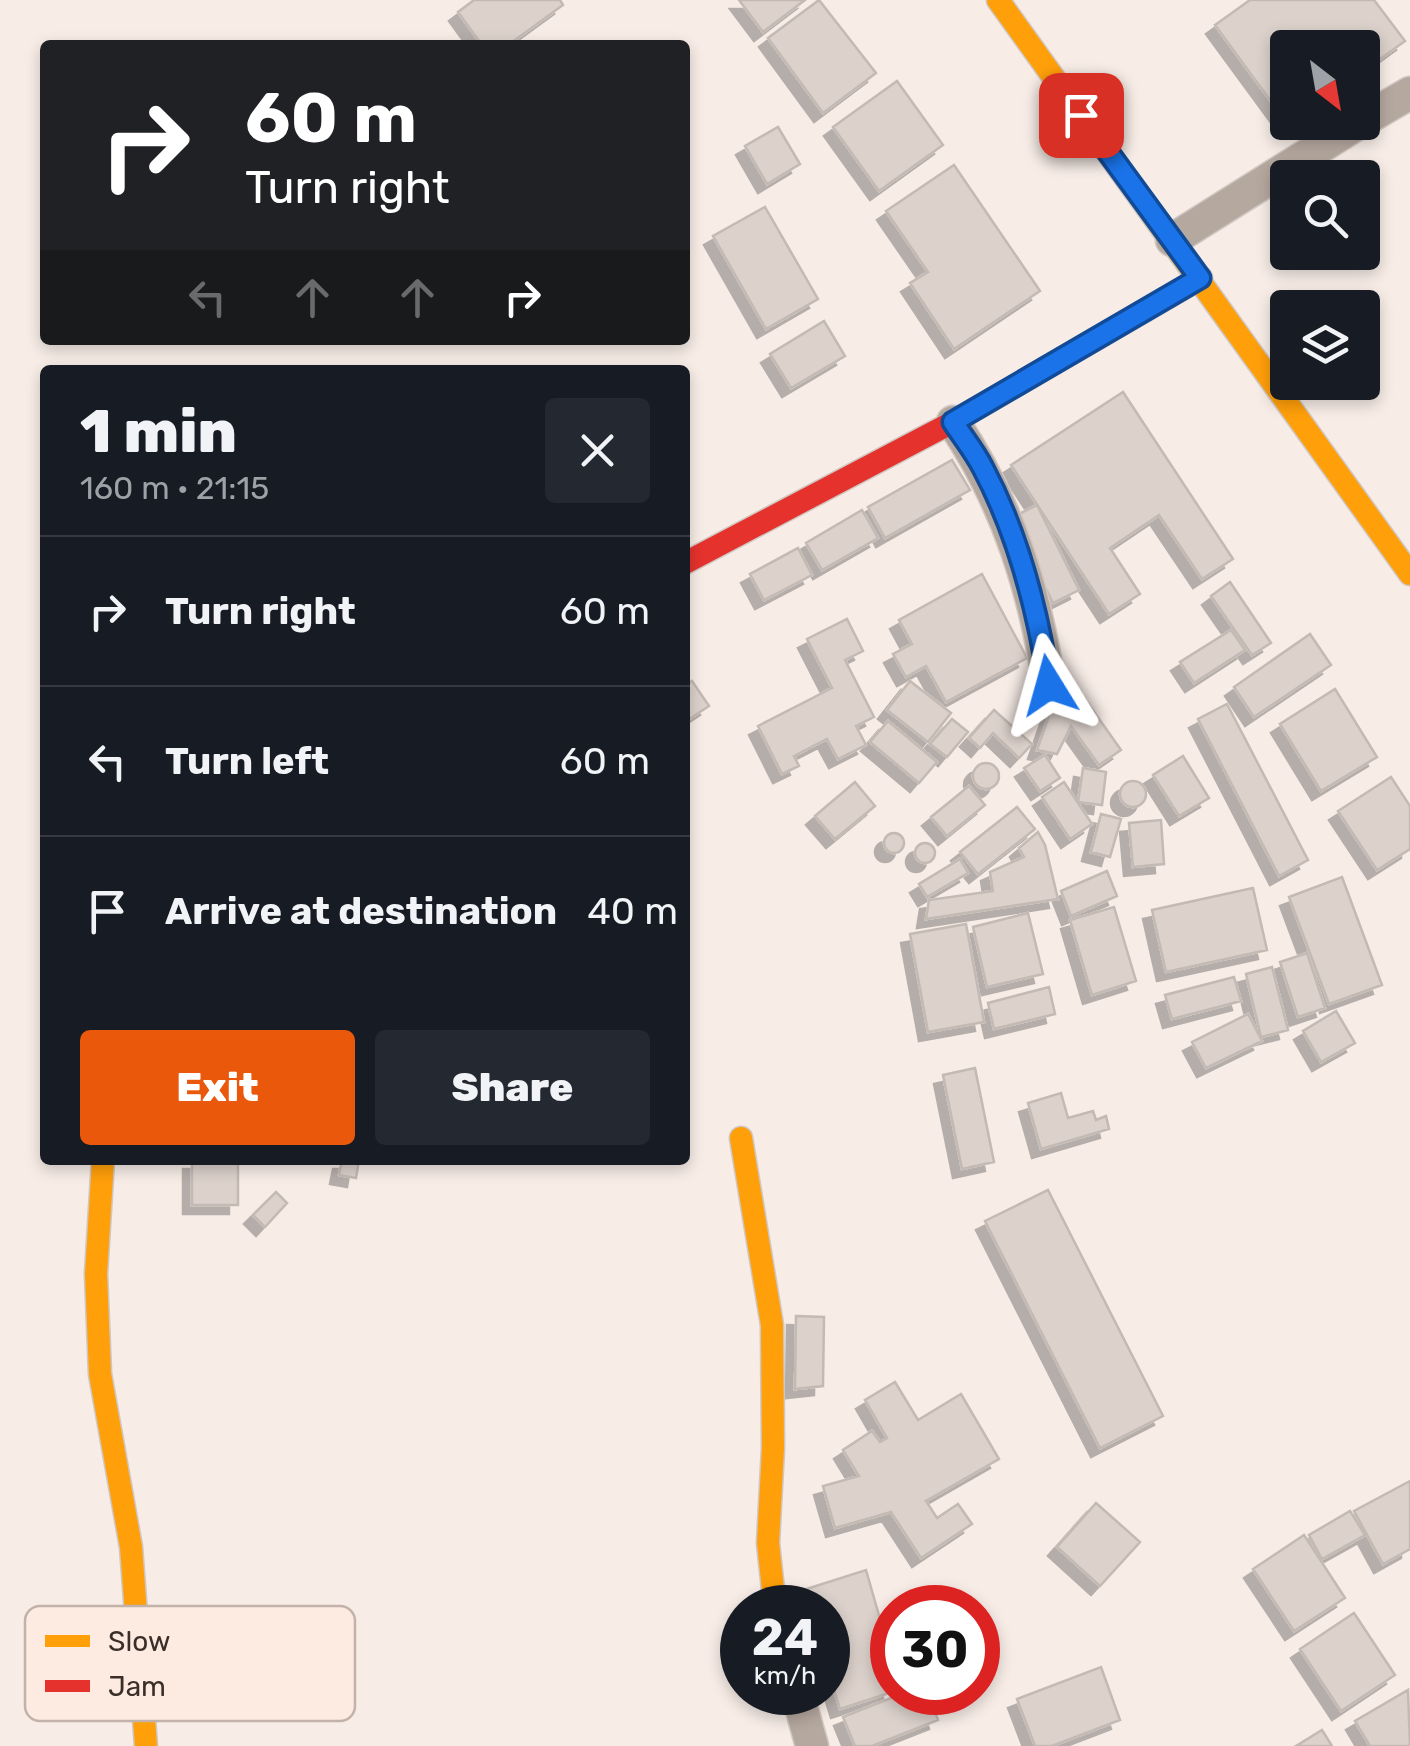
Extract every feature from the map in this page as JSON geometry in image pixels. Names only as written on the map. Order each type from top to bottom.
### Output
[{"type":"street","points":[[998,0],[1410,574]]},
{"type":"street","points":[[1380,110],[1410,92]]},
{"type":"street","points":[[1172,240],[1332,140]]},
{"type":"street","points":[[690,560],[953,422],[1200,278]]},
{"type":"street","points":[[953,422],[983,466],[1000,505],[1029,587],[1049,685]]},
{"type":"street","points":[[741,1138],[772,1325],[773,1448],[768,1543],[773,1585]]},
{"type":"street","points":[[102,1165],[96,1274],[100,1374],[132,1547],[136,1606]]},
{"type":"street","points":[[803,1715],[812,1746]]},
{"type":"street","points":[[144,1721],[146,1746]]},
{"type":"building","points":[[474,0],[560,0],[563,5],[515,40],[478,40],[458,12]]},
{"type":"building","points":[[739,0],[805,0],[763,32]]},
{"type":"building","points":[[819,0],[876,73],[823,113],[768,38]]},
{"type":"building","points":[[1250,0],[1374,0],[1405,41],[1380,59],[1380,30],[1270,30],[1270,100],[1215,25]]},
{"type":"building","points":[[897,81],[943,145],[879,191],[833,127]]},
{"type":"building","points":[[778,127],[800,164],[767,184],[745,146]]},
{"type":"building","points":[[954,165],[1040,291],[954,349],[910,283],[928,272],[886,211]]},
{"type":"building","points":[[765,207],[818,299],[766,329],[713,236]]},
{"type":"building","points":[[824,321],[845,356],[791,388],[770,354]]},
{"type":"building","points":[[1123,392],[1233,559],[1202,579],[1159,515],[1110,548],[1140,594],[1109,614],[1011,465]]},
{"type":"building","points":[[952,460],[970,490],[885,538],[868,507]]},
{"type":"building","points":[[1037,505],[1079,590],[1053,603],[1011,518]]},
{"type":"building","points":[[862,510],[878,538],[822,570],[806,543]]},
{"type":"building","points":[[798,548],[812,575],[764,600],[750,574]]},
{"type":"building","points":[[982,574],[1027,658],[946,702],[926,666],[906,677],[893,654],[912,644],[899,620]]},
{"type":"building","points":[[1230,582],[1271,643],[1252,655],[1211,596]]},
{"type":"building","points":[[847,619],[863,651],[845,660],[874,717],[856,726],[866,745],[838,759],[827,739],[794,756],[799,766],[782,774],[758,726],[832,688],[807,639]]},
{"type":"building","points":[[1231,630],[1245,650],[1194,683],[1180,662]]},
{"type":"building","points":[[1310,634],[1331,665],[1254,717],[1234,687]]},
{"type":"building","points":[[910,681],[951,713],[928,742],[887,710]]},
{"type":"building","points":[[690,682],[709,706],[690,719]]},
{"type":"building","points":[[1335,689],[1377,757],[1321,791],[1280,724]]},
{"type":"building","points":[[1080,692],[1121,750],[1099,765],[1071,726],[1057,754],[1037,750],[1050,713]]},
{"type":"building","points":[[1227,704],[1308,860],[1279,876],[1198,719]]},
{"type":"building","points":[[994,710],[1032,744],[1019,758],[993,733],[980,748],[969,738]]},
{"type":"building","points":[[952,719],[968,732],[947,757],[930,744]]},
{"type":"building","points":[[888,721],[937,762],[919,783],[870,742]]},
{"type":"building","points":[[1045,755],[1060,778],[1040,791],[1024,768]]},
{"type":"building","points":[[1183,756],[1209,798],[1179,816],[1153,775]]},
{"type":"building","points":[[986,763],[995,767],[999,776],[995,785],[986,789],[977,785],[973,776],[977,767]]},
{"type":"building","points":[[1083,768],[1106,772],[1102,805],[1078,802]]},
{"type":"building","points":[[1391,777],[1410,806],[1410,849],[1377,870],[1338,811]]},
{"type":"building","points":[[1133,781],[1142,785],[1146,794],[1142,803],[1133,807],[1124,803],[1120,794],[1124,785]]},
{"type":"building","points":[[855,782],[875,806],[835,839],[815,816]]},
{"type":"building","points":[[1064,782],[1092,824],[1070,839],[1042,797]]},
{"type":"building","points":[[969,786],[985,805],[947,836],[931,817]]},
{"type":"building","points":[[1017,807],[1035,829],[978,874],[960,852]]},
{"type":"building","points":[[1101,814],[1121,819],[1110,857],[1091,852]]},
{"type":"building","points":[[1161,820],[1164,864],[1133,867],[1129,823]]},
{"type":"building","points":[[1038,832],[1058,899],[926,919],[929,900],[993,891],[990,872],[1024,857],[1019,848]]},
{"type":"building","points":[[894,833],[904,843],[894,853],[884,843]]},
{"type":"building","points":[[925,843],[935,853],[925,863],[915,853]]},
{"type":"building","points":[[960,859],[968,873],[927,897],[919,884]]},
{"type":"building","points":[[1107,871],[1117,896],[1071,916],[1061,891]]},
{"type":"building","points":[[1342,877],[1382,985],[1329,1004],[1289,897]]},
{"type":"building","points":[[1253,888],[1267,950],[1166,972],[1152,910]]},
{"type":"building","points":[[1114,907],[1136,981],[1092,995],[1070,920]]},
{"type":"building","points":[[1028,913],[1043,974],[987,987],[973,927]]},
{"type":"building","points":[[966,924],[984,1022],[928,1032],[910,934]]},
{"type":"building","points":[[1307,953],[1325,1008],[1298,1017],[1280,962]]},
{"type":"building","points":[[1272,967],[1288,1030],[1261,1037],[1246,974]]},
{"type":"building","points":[[1234,977],[1241,1001],[1172,1019],[1165,995]]},
{"type":"building","points":[[1049,987],[1055,1014],[994,1029],[988,1003]]},
{"type":"building","points":[[1336,1011],[1355,1043],[1321,1062],[1303,1031]]},
{"type":"building","points":[[1248,1014],[1262,1041],[1206,1068],[1192,1042]]},
{"type":"building","points":[[975,1068],[994,1162],[962,1169],[943,1075]]},
{"type":"building","points":[[1061,1093],[1068,1118],[1093,1111],[1096,1120],[1106,1116],[1109,1129],[1041,1149],[1028,1103]]},
{"type":"building","points":[[192,1165],[238,1165],[238,1205],[192,1205]]},
{"type":"building","points":[[341,1165],[358,1165],[356,1178],[339,1175]]},
{"type":"building","points":[[1048,1190],[1163,1416],[1100,1448],[985,1221]]},
{"type":"building","points":[[276,1192],[287,1203],[265,1227],[253,1215]]},
{"type":"building","points":[[796,1316],[824,1317],[823,1386],[795,1389]]},
{"type":"building","points":[[895,1382],[918,1420],[961,1394],[999,1459],[926,1501],[937,1518],[958,1504],[972,1524],[921,1558],[891,1512],[835,1528],[823,1486],[859,1476],[843,1450],[872,1431],[880,1442],[887,1438],[865,1400]]},
{"type":"building","points":[[1410,1481],[1410,1549],[1383,1564],[1354,1511]]},
{"type":"building","points":[[1096,1503],[1140,1542],[1100,1586],[1057,1547]]},
{"type":"building","points":[[1350,1511],[1365,1535],[1322,1559],[1309,1535]]},
{"type":"building","points":[[1304,1535],[1345,1598],[1294,1631],[1253,1569]]},
{"type":"building","points":[[866,1570],[870,1585],[870,1699],[850,1706],[850,1585],[819,1585]]},
{"type":"building","points":[[1354,1613],[1395,1675],[1341,1711],[1300,1649]]},
{"type":"building","points":[[1101,1667],[1120,1720],[1052,1746],[1035,1746],[1017,1699]]},
{"type":"building","points":[[1408,1690],[1410,1746],[1370,1746],[1355,1721]]},
{"type":"building","points":[[870,1706],[870,1715],[936,1715],[938,1720],[872,1746],[855,1746],[843,1717]]},
{"type":"building","points":[[1322,1730],[1332,1746],[1296,1746]]},
{"type":"traffic: slow","points":[[998,0],[1410,574]]},
{"type":"traffic: slow","points":[[741,1138],[772,1325],[773,1448],[768,1543],[773,1585]]},
{"type":"traffic: slow","points":[[103,1165],[96,1274],[100,1374],[131,1547],[135,1606]]},
{"type":"traffic: slow","points":[[144,1721],[146,1746]]},
{"type":"traffic: jam","points":[[690,560],[953,422],[1201,278]]},
{"type":"route","points":[[1049,685],[1029,587],[1000,505],[983,466],[953,422],[1200,278],[1081,115]]}]
